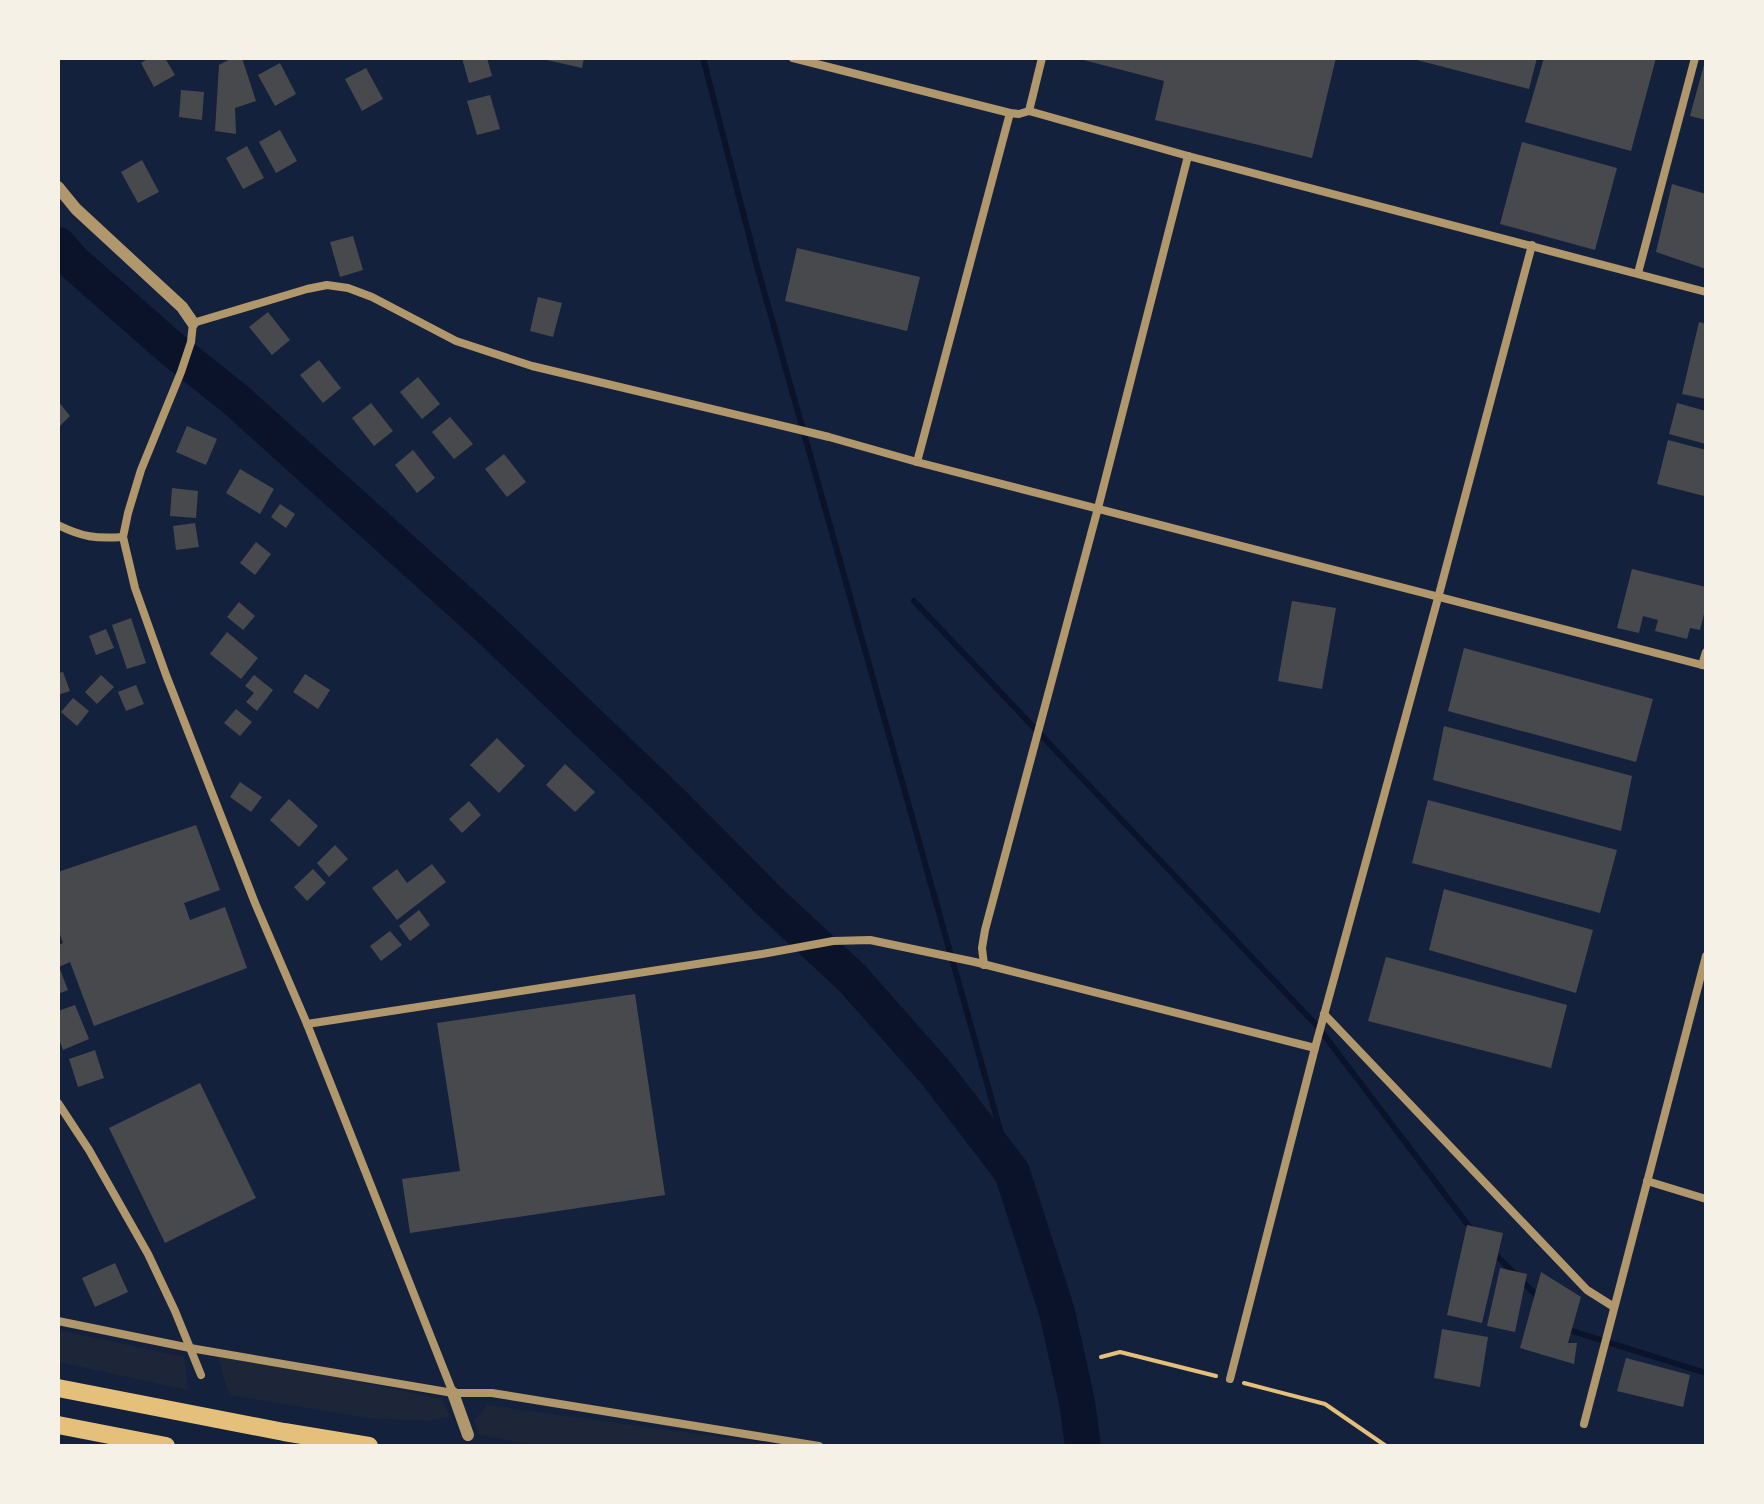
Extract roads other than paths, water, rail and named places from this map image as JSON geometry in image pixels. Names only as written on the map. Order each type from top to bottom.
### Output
[{"type":"highway","points":[[58,1388],[369,1446]]},
{"type":"highway","points":[[58,1425],[166,1446]]},
{"type":"street","points":[[793,58],[830,62],[1010,113],[1029,111],[1188,156],[1706,292]]},
{"type":"street","points":[[1029,111],[1042,58]]},
{"type":"street","points":[[1638,273],[1695,58]]},
{"type":"street","points":[[917,462],[1010,113]]},
{"type":"street","points":[[980,963],[985,930],[1188,156]]},
{"type":"street","points":[[58,187],[76,209],[182,307],[193,323],[191,342],[181,372],[141,470],[128,513],[123,537],[135,588],[255,903],[307,1024],[468,1435]]},
{"type":"street","points":[[1230,1379],[1324,1014],[1532,245]]},
{"type":"street","points":[[193,323],[307,289],[327,285],[348,288],[372,297],[456,341],[532,366],[829,437],[1704,666],[1706,652]]},
{"type":"street","points":[[58,525],[88,537],[123,537]]},
{"type":"street","points":[[307,1024],[833,941],[870,940],[980,963],[1315,1048]]},
{"type":"street","points":[[1584,1424],[1706,956]]},
{"type":"street","points":[[1324,1014],[1587,1290],[1614,1307]]},
{"type":"street","points":[[58,1103],[89,1150],[148,1254],[201,1375]]},
{"type":"street","points":[[1647,1181],[1706,1199]]},
{"type":"street","points":[[58,1321],[190,1348],[453,1393],[492,1393],[819,1446]]},
{"type":"waterway","points":[[703,58],[758,270],[1012,1172]]},
{"type":"waterway","points":[[58,245],[73,262],[172,349],[235,399],[489,628],[852,978],[936,1073],[1012,1172],[1057,1312],[1077,1402],[1083,1446]]},
{"type":"waterway","points":[[914,601],[1318,1027],[1471,1229]]},
{"type":"waterway","points":[[1493,1252],[1539,1298]]},
{"type":"waterway","points":[[1566,1326],[1569,1330],[1706,1373]]}]
